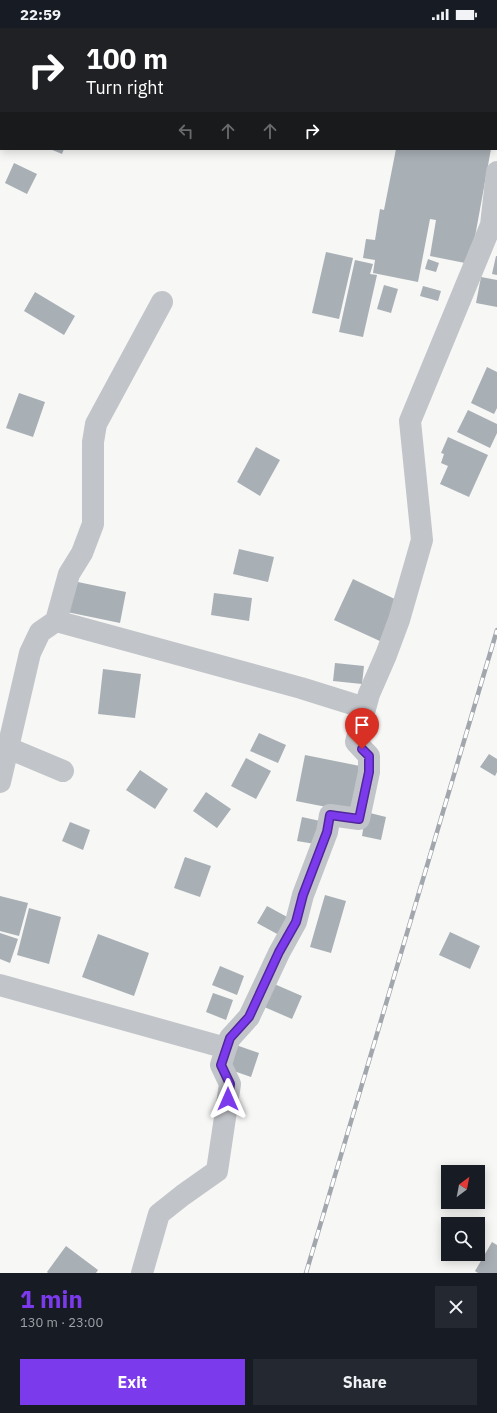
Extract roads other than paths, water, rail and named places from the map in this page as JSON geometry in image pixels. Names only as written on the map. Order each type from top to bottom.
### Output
[{"type":"street","points":[[142,1273],[159,1214],[217,1171],[230,1084],[221,1065],[226,1048],[230,1038],[249,1017],[279,952],[296,922],[303,895],[327,832],[330,815],[359,819],[369,772],[369,756],[356,742],[369,694],[399,620],[422,540],[410,421],[491,225],[497,172]]},
{"type":"street","points":[[0,782],[30,653],[40,632],[56,621],[69,574],[82,553],[93,524],[93,442],[96,424],[162,302]]},
{"type":"street","points":[[56,621],[301,688],[365,708]]},
{"type":"street","points":[[8,748],[63,771]]},
{"type":"street","points":[[0,985],[226,1048]]},
{"type":"railway","points":[[306,1273],[497,630]]}]
